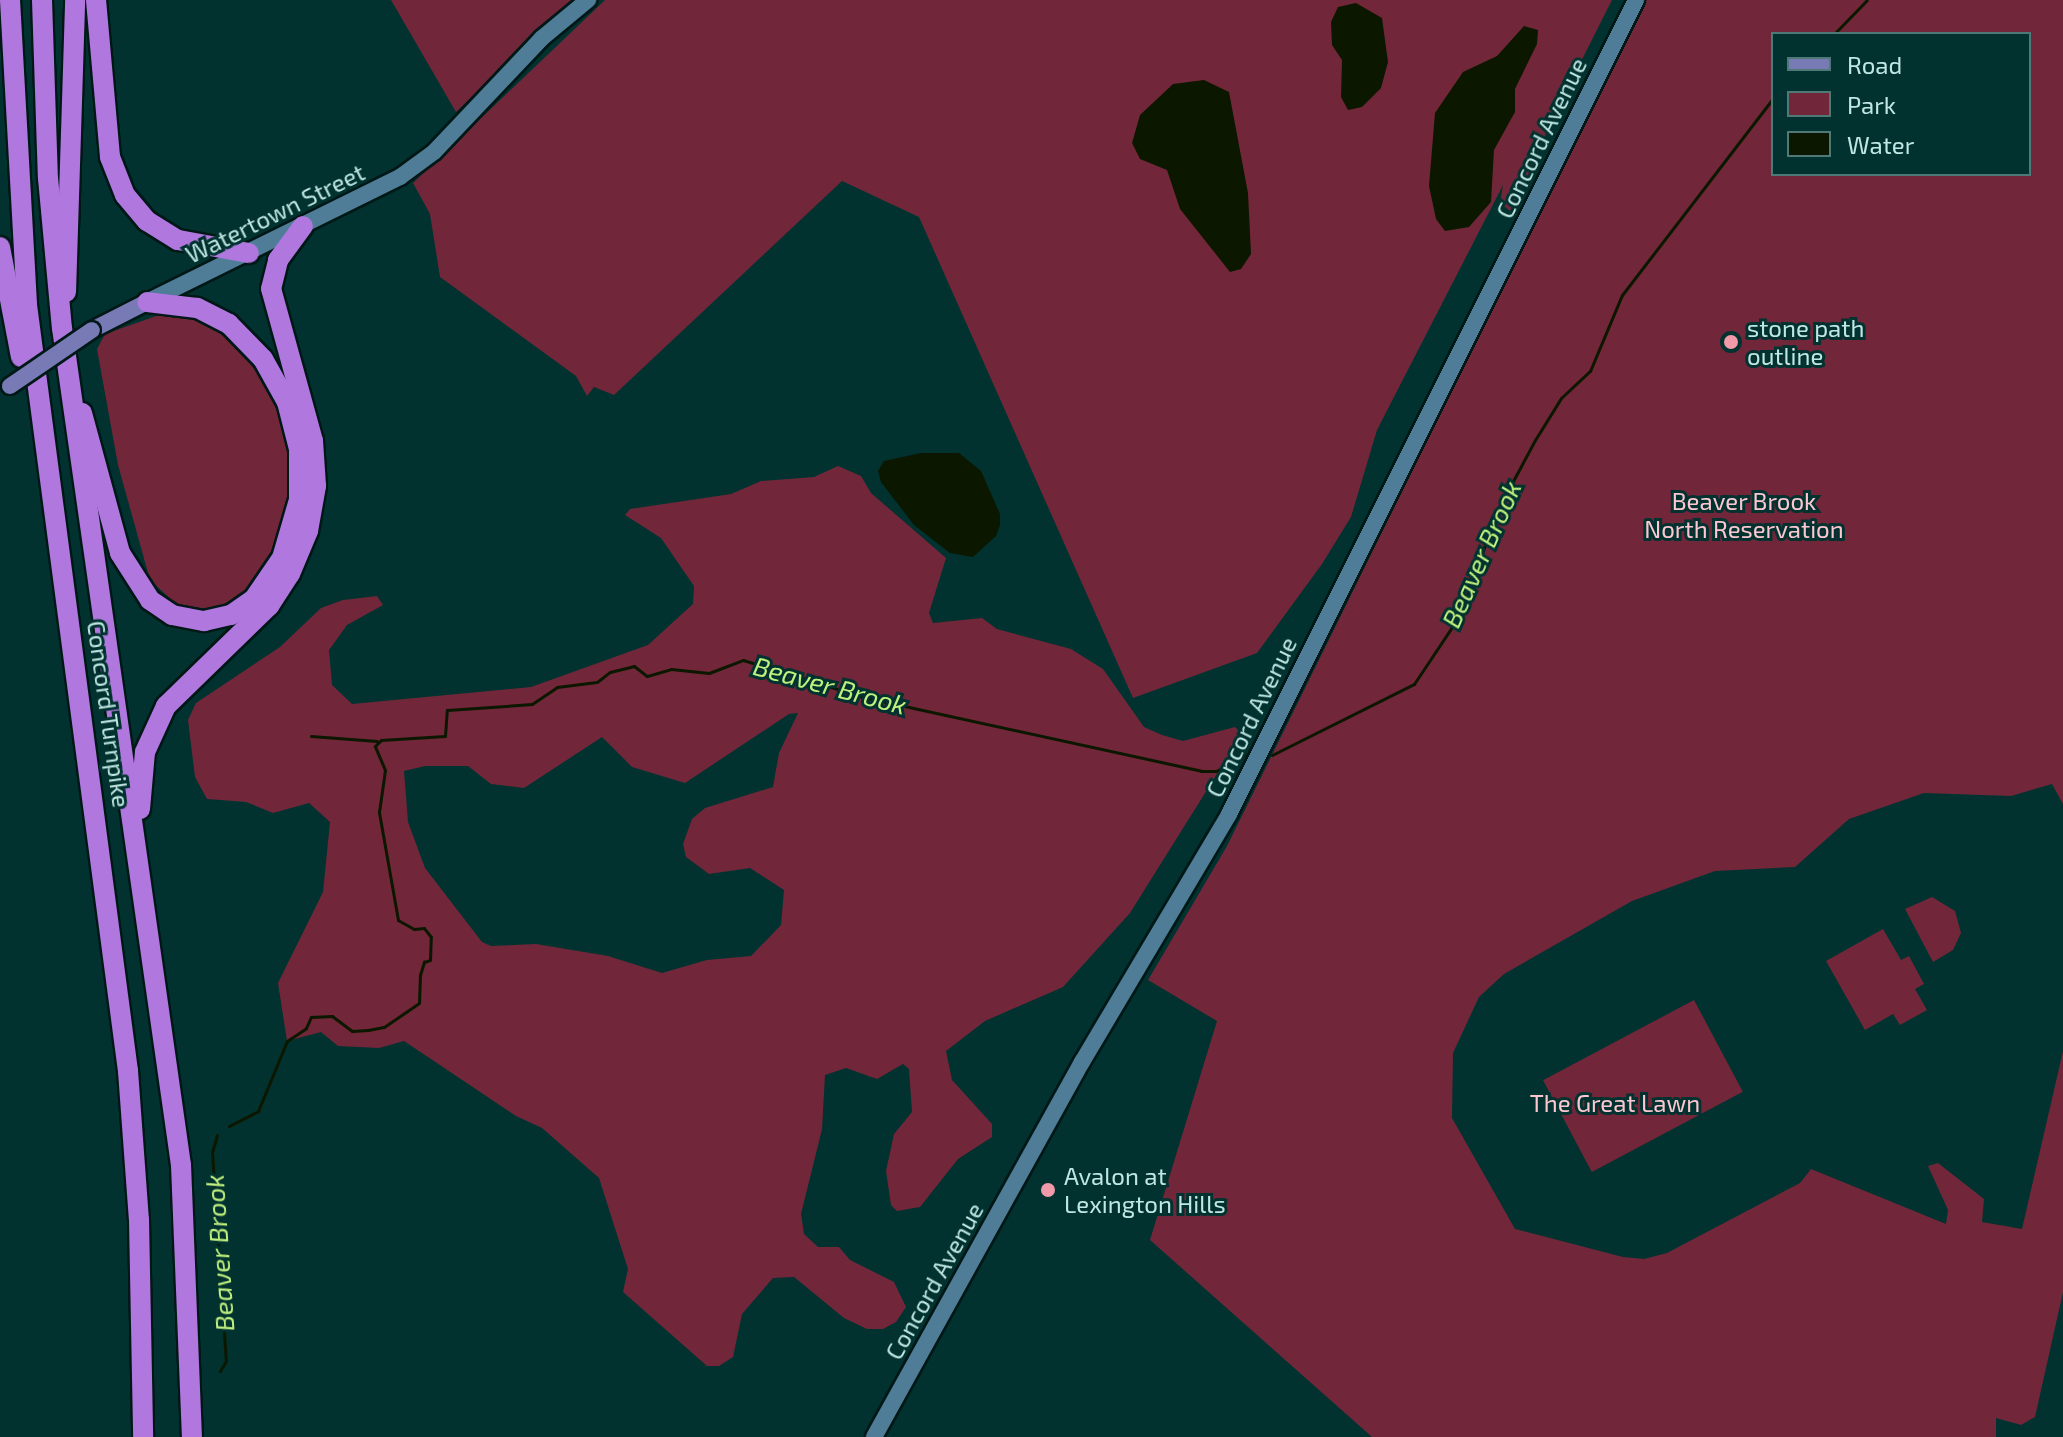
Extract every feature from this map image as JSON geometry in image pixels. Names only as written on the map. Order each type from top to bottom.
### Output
[{"type":"highway","name":"Concord Turnpike","points":[[10,0],[17,193],[43,432],[125,1034],[139,1220],[143,1437]]},
{"type":"highway","points":[[42,0],[48,178],[68,377],[93,444],[120,553],[141,591],[167,612],[194,620],[223,618],[250,603],[278,564],[296,513],[301,465],[290,410],[268,365],[229,324],[197,308],[147,302]]},
{"type":"highway","points":[[62,328],[70,257],[75,0]]},
{"type":"highway","points":[[96,0],[110,157],[125,195],[151,224],[178,240],[249,253]]},
{"type":"highway","points":[[137,857],[142,772],[158,719],[184,684],[272,603],[296,563],[310,524],[316,486],[313,441],[271,289],[278,260],[303,226]]},
{"type":"highway","points":[[0,247],[23,370],[43,432]]},
{"type":"highway","name":"Concord Turnpike","points":[[68,377],[181,1165],[192,1437]]},
{"type":"main road","name":"Watertown Street","points":[[5,390],[92,330],[382,188],[427,158],[542,38],[588,0]]},
{"type":"main road","name":"Concord Avenue","points":[[874,1437],[1082,1062],[1229,814],[1636,0]]},
{"type":"green space","points":[[391,0],[572,0],[456,112]]},
{"type":"green space","points":[[605,0],[1612,0],[1551,121],[1527,181],[1510,211],[1500,203],[1503,185],[1377,430],[1351,517],[1322,564],[1257,653],[1133,698],[919,217],[842,181],[614,395],[594,387],[587,396],[576,376],[440,277],[430,214],[413,183]]},
{"type":"green space","name":"Beaver Brook North Reservation","points":[[1645,0],[2063,0],[2063,804],[2052,784],[2011,796],[1924,793],[1849,819],[1795,867],[1715,871],[1632,901],[1504,974],[1479,997],[1453,1053],[1452,1118],[1515,1229],[1623,1257],[1644,1259],[1667,1253],[1800,1183],[1811,1169],[1946,1224],[1948,1210],[1928,1166],[1938,1163],[1984,1199],[1982,1222],[2022,1229],[2063,1051],[2063,1292],[2035,1417],[2021,1425],[1996,1418],[1996,1437],[1372,1437],[1150,1240],[1217,1021],[1148,980],[1227,846]]},
{"type":"green space","points":[[159,315],[189,317],[232,339],[278,397],[292,437],[294,486],[274,555],[253,587],[235,603],[213,610],[176,604],[150,580],[118,465],[97,349],[105,334]]},
{"type":"green space","points":[[838,466],[861,476],[871,493],[946,558],[929,613],[933,623],[982,618],[997,629],[1071,649],[1103,669],[1144,727],[1162,735],[1183,741],[1235,727],[1242,734],[1130,913],[1063,987],[985,1021],[946,1051],[952,1080],[992,1124],[992,1137],[958,1159],[920,1207],[897,1211],[891,1205],[886,1171],[894,1134],[912,1112],[909,1069],[903,1064],[877,1079],[846,1068],[825,1075],[822,1129],[801,1214],[804,1234],[818,1247],[839,1247],[850,1260],[894,1282],[906,1307],[896,1322],[883,1329],[867,1329],[844,1318],[794,1277],[773,1278],[742,1314],[733,1357],[719,1366],[707,1366],[623,1292],[628,1269],[599,1178],[542,1128],[516,1116],[404,1041],[379,1048],[338,1046],[321,1032],[287,1041],[278,983],[323,892],[330,822],[309,803],[273,813],[246,802],[207,799],[195,777],[188,720],[196,703],[280,647],[321,608],[343,600],[377,596],[383,605],[347,625],[329,650],[332,685],[352,704],[531,687],[648,645],[693,604],[694,586],[661,538],[625,515],[630,509],[731,494],[761,481],[814,477]],"holes":[[[798,713],[779,753],[773,787],[705,808],[692,819],[683,844],[686,857],[709,874],[750,868],[784,890],[781,925],[751,956],[707,960],[662,973],[608,956],[536,944],[491,946],[482,942],[425,868],[408,822],[404,771],[425,766],[468,766],[491,784],[524,788],[602,737],[632,767],[685,783],[789,714]]]},
{"type":"green space","points":[[1932,897],[1955,911],[1961,933],[1953,950],[1933,962],[1905,909]]},
{"type":"green space","points":[[1883,929],[1901,960],[1909,956],[1924,984],[1915,989],[1927,1010],[1900,1025],[1893,1014],[1865,1030],[1826,961]]},
{"type":"green space","name":"The Great Lawn","points":[[1694,1000],[1743,1092],[1592,1172],[1543,1080]]},
{"type":"water","points":[[1356,3],[1382,18],[1388,62],[1381,88],[1362,107],[1348,110],[1341,97],[1342,60],[1332,45],[1331,22],[1338,7]]},
{"type":"water","points":[[1524,26],[1538,30],[1537,44],[1515,89],[1515,112],[1494,150],[1491,202],[1469,227],[1445,231],[1436,219],[1429,186],[1435,113],[1463,72],[1497,56]]},
{"type":"water","points":[[1204,80],[1229,92],[1248,193],[1251,254],[1241,269],[1230,272],[1180,209],[1167,170],[1140,159],[1132,143],[1140,115],[1173,84]]},
{"type":"water","points":[[921,453],[959,453],[981,471],[1000,514],[1000,525],[996,536],[973,557],[950,553],[914,525],[881,482],[878,471],[884,461]]},
{"type":"waterway","name":"Beaver Brook","points":[[1836,32],[1867,0]]},
{"type":"waterway","name":"Beaver Brook","points":[[1272,755],[1414,684],[1460,615],[1498,509],[1561,398],[1590,371],[1622,295],[1771,101]]},
{"type":"waterway","name":"Beaver Brook","points":[[229,1126],[258,1111],[287,1041],[306,1028],[311,1017],[332,1016],[352,1031],[368,1030],[384,1027],[419,1003],[420,975],[424,962],[430,960],[431,937],[424,928],[414,929],[398,920],[379,812],[385,770],[375,746],[381,740],[445,736],[447,710],[532,704],[557,687],[597,682],[610,672],[634,666],[647,676],[671,669],[709,673],[743,660],[863,697],[1201,771],[1216,771],[1248,754]]},
{"type":"waterway","points":[[311,736],[377,741]]},
{"type":"waterway","name":"Beaver Brook","points":[[217,1135],[212,1152],[226,1361],[220,1371]]},
{"type":"place","name":"stone path outline","points":[[1731,342]]},
{"type":"place","name":"Avalon at Lexington Hills","points":[[1048,1190]]}]
